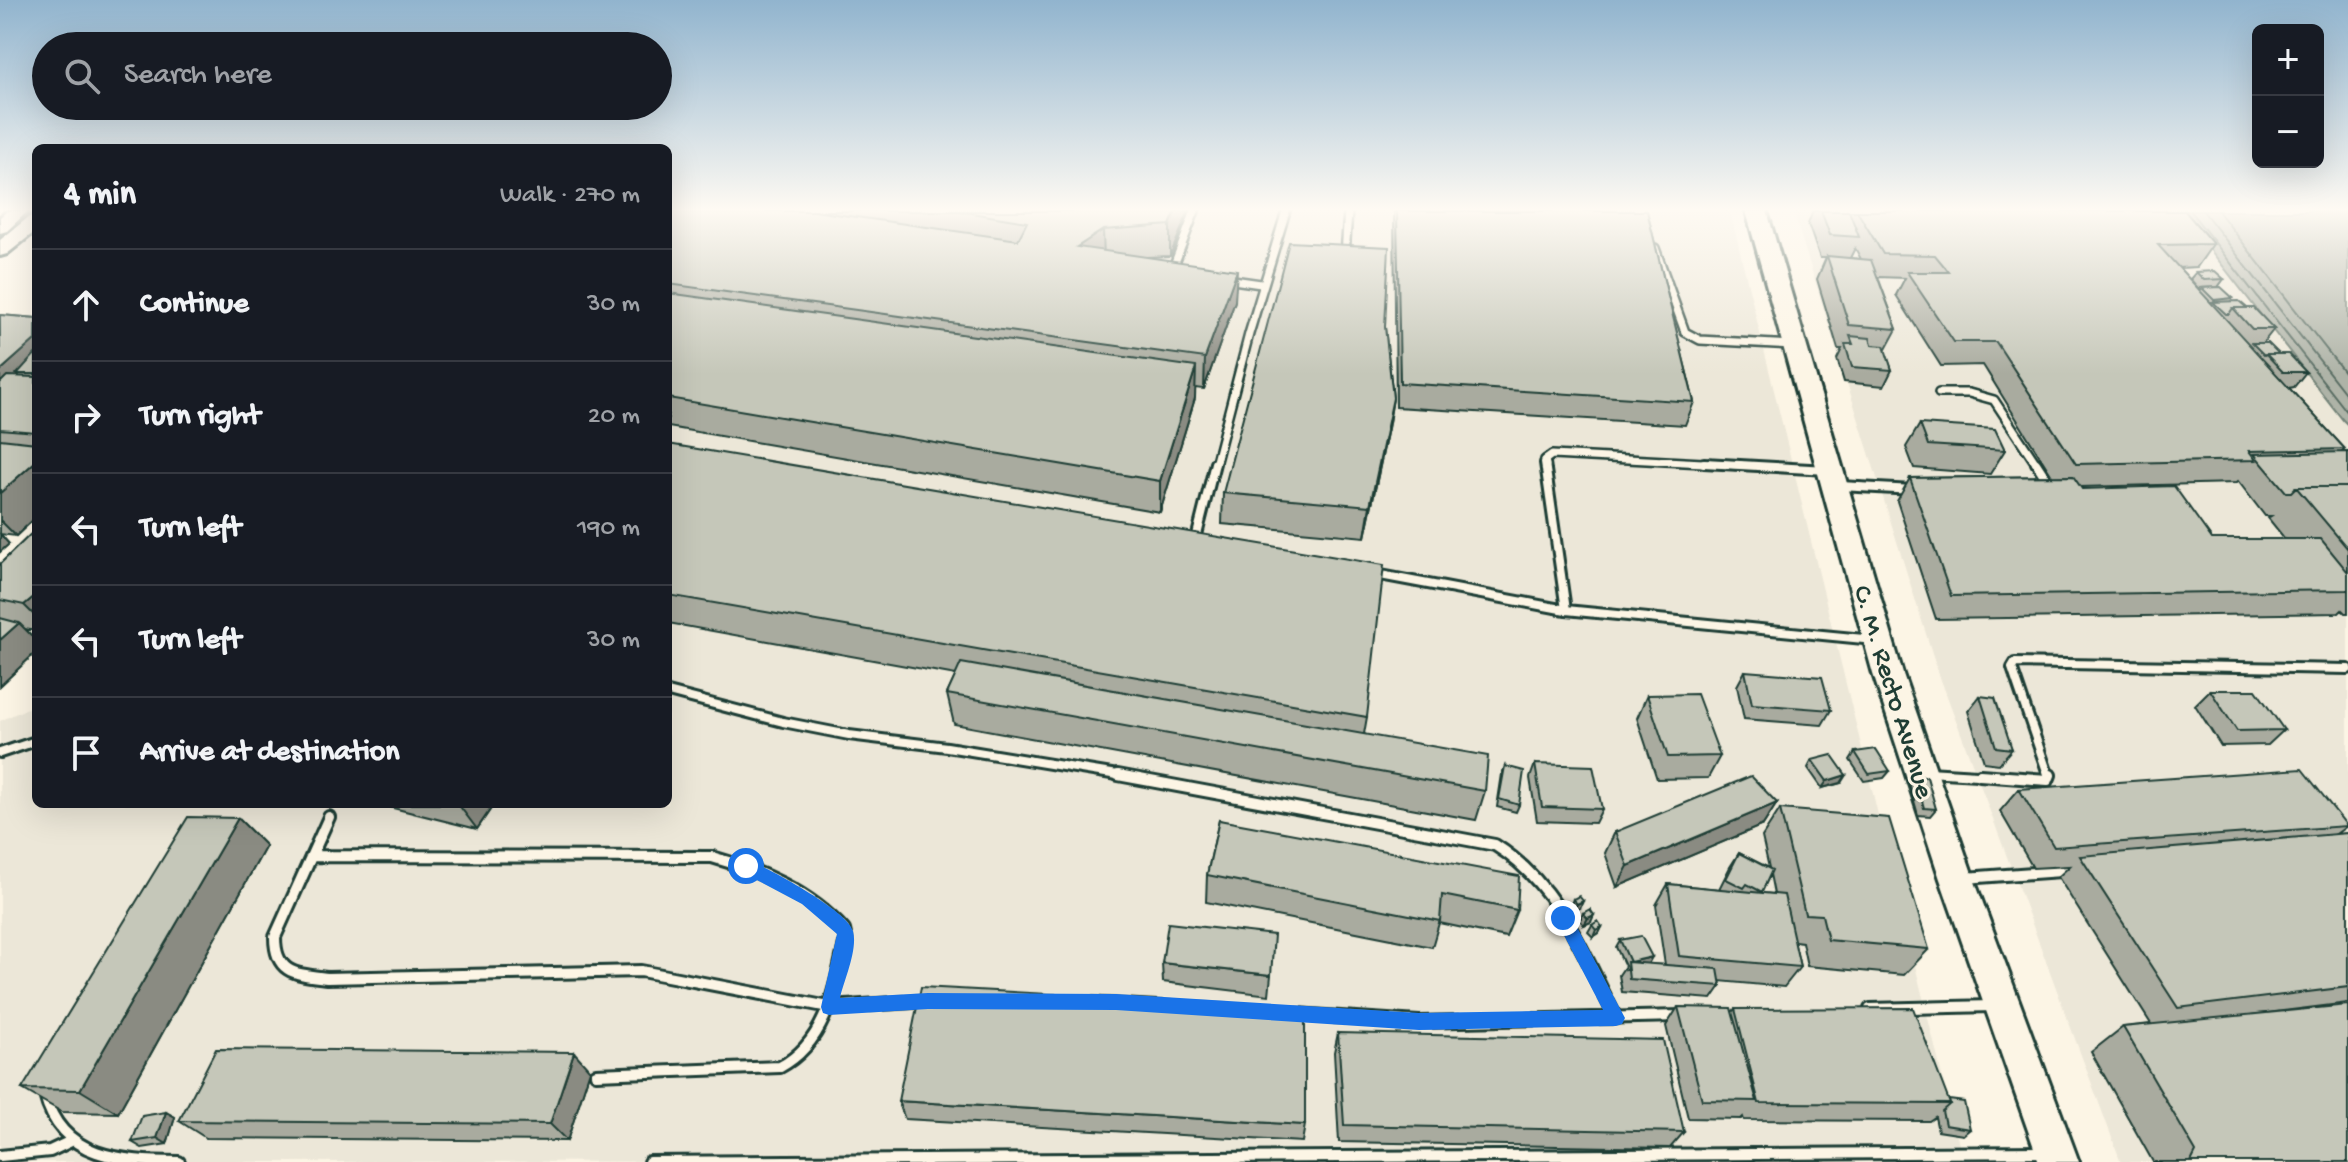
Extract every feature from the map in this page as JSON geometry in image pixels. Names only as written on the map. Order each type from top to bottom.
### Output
[{"type":"highway","name":"C. M. Recto Avenue","points":[[1771,265],[1879,640],[1920,771],[2001,1005],[2058,1157]]},
{"type":"lane","points":[[1171,271],[1173,265]]},
{"type":"lane","points":[[1196,539],[1267,265]]},
{"type":"lane","points":[[1662,265],[1685,332],[1700,340],[1794,345]]},
{"type":"lane","points":[[1158,270],[1186,274]]},
{"type":"lane","points":[[1216,278],[1261,284]]},
{"type":"lane","points":[[1939,393],[1969,393],[1994,400],[2052,488],[2045,493]]},
{"type":"lane","points":[[1566,610],[1545,460],[1552,455],[1833,478],[1923,490]]},
{"type":"lane","points":[[1180,537],[1211,542]]},
{"type":"lane","points":[[1366,572],[1566,610],[1879,640]]},
{"type":"lane","points":[[1920,771],[2048,780],[2050,774],[2012,668],[2020,662],[2348,669]]},
{"type":"lane","points":[[672,693],[783,722],[849,735],[1306,807],[1495,845],[1513,853],[1528,866],[1563,918],[1616,1018]]},
{"type":"lane","points":[[0,753],[32,742]]},
{"type":"lane","points":[[329,817],[275,937],[274,954],[278,965],[302,974],[327,978],[641,971],[829,1007],[944,1001]]},
{"type":"lane","points":[[312,856],[712,857],[746,866],[807,899],[844,930],[846,939],[829,1007],[806,1047],[793,1062],[780,1067],[596,1074]]},
{"type":"lane","points":[[1957,879],[2082,869]]},
{"type":"lane","points":[[1851,1009],[2001,1005]]},
{"type":"lane","points":[[1283,1013],[1419,1022],[1695,1015]]},
{"type":"lane","points":[[46,1078],[46,1105],[51,1121],[71,1141],[130,1162],[179,1162]]},
{"type":"lane","points":[[0,1156],[50,1151],[71,1141]]},
{"type":"lane","points":[[649,1162],[2058,1157]]},
{"type":"shaded area","points":[[672,265],[1743,265],[1963,1161],[0,1162],[0,721],[32,706],[32,808],[672,808]]},
{"type":"shaded area","points":[[1810,265],[2223,265],[2348,425],[2348,1162],[2121,1162],[1938,672]]},
{"type":"water","points":[[2222,265],[2348,265],[2348,425]]},
{"type":"building","points":[[672,265],[1204,265],[1237,270],[1205,358],[672,285]]},
{"type":"building","points":[[1283,265],[1388,265],[1385,327],[1393,398],[1370,506],[1223,493]]},
{"type":"building","points":[[1398,265],[1660,265],[1694,402],[1400,383]]},
{"type":"building","points":[[1830,265],[1873,265],[1897,329],[1849,325]]},
{"type":"building","points":[[1943,265],[2177,265],[2345,449],[2249,451],[2256,460],[2076,464],[1996,342],[1954,342],[1907,272],[1949,272]]},
{"type":"building","points":[[2215,271],[2224,279],[2204,280],[2196,272]]},
{"type":"building","points":[[2221,287],[2233,298],[2214,300],[2202,288]]},
{"type":"building","points":[[672,294],[1196,367],[1160,481],[672,399]]},
{"type":"building","points":[[2239,301],[2247,308],[2233,308],[2229,314],[2213,302]]},
{"type":"building","points":[[2233,308],[2254,308],[2274,329],[2252,329]]},
{"type":"building","points":[[0,315],[32,318],[32,343],[0,371]]},
{"type":"building","points":[[1850,336],[1870,338],[1872,345],[1884,346],[1892,370],[1852,367],[1845,344],[1853,344]]},
{"type":"building","points":[[2252,343],[2268,343],[2279,354],[2264,355]]},
{"type":"building","points":[[2266,354],[2289,354],[2306,372],[2283,372]]},
{"type":"building","points":[[32,357],[32,374],[17,374]]},
{"type":"building","points":[[7,376],[32,377],[32,432],[0,429],[0,383]]},
{"type":"building","points":[[1920,424],[1995,429],[2005,450],[1928,445]]},
{"type":"building","points":[[0,439],[32,443],[32,465],[0,493]]},
{"type":"building","points":[[672,445],[1384,565],[1367,717],[672,596]]},
{"type":"building","points":[[2348,452],[2348,487],[2296,487],[2291,492],[2286,492],[2254,454]]},
{"type":"building","points":[[2073,476],[2082,489],[2174,486],[2212,539],[2321,539],[2348,572],[2348,590],[1951,596],[1910,478]]},
{"type":"building","points":[[2296,487],[2348,487],[2348,549]]},
{"type":"building","points":[[32,533],[32,598],[24,605],[0,600],[0,564]]},
{"type":"building","points":[[0,618],[19,623],[0,640]]},
{"type":"building","points":[[961,663],[1488,756],[1485,791],[947,694]]},
{"type":"building","points":[[1745,671],[1822,677],[1831,710],[1752,704]]},
{"type":"building","points":[[2210,690],[2256,690],[2284,730],[2237,731]]},
{"type":"building","points":[[1697,694],[1720,756],[1668,757],[1647,695]]},
{"type":"building","points":[[1980,696],[1995,698],[2012,749],[1996,747]]},
{"type":"building","points":[[1876,749],[1890,771],[1869,774],[1855,752]]},
{"type":"building","points":[[1832,755],[1846,775],[1827,781],[1812,760]]},
{"type":"building","points":[[1535,764],[1593,766],[1602,809],[1542,807]]},
{"type":"building","points":[[1505,766],[1524,771],[1519,805],[1499,799]]},
{"type":"building","points":[[2302,769],[2347,826],[2054,847],[2019,789]]},
{"type":"building","points":[[1751,776],[1777,803],[1628,866],[1615,832]]},
{"type":"building","points":[[1915,776],[1927,777],[1936,809],[1924,808]]},
{"type":"building","points":[[1780,809],[1889,818],[1929,949],[1828,940],[1822,915],[1805,914]]},
{"type":"building","points":[[188,817],[238,818],[80,1090],[22,1089]]},
{"type":"building","points":[[1219,820],[1519,876],[1517,910],[1442,895],[1440,921],[1207,875]]},
{"type":"building","points":[[2348,833],[2348,987],[2178,1008],[2080,856]]},
{"type":"building","points":[[1739,853],[1772,870],[1762,892],[1747,884],[1744,888],[1726,879]]},
{"type":"building","points":[[1668,884],[1784,895],[1800,967],[1679,956]]},
{"type":"building","points":[[1579,896],[1583,901],[1577,904],[1573,899]]},
{"type":"building","points":[[1590,909],[1594,915],[1588,918],[1583,913]]},
{"type":"building","points":[[1598,921],[1602,927],[1596,930],[1592,925]]},
{"type":"building","points":[[1168,923],[1274,935],[1271,975],[1162,963]]},
{"type":"building","points":[[1641,936],[1652,957],[1630,962],[1620,940]]},
{"type":"building","points":[[1627,962],[1718,969],[1721,986],[1629,979]]},
{"type":"building","points":[[921,987],[1305,1008],[1305,1125],[898,1101]]},
{"type":"building","points":[[2348,1005],[2348,1162],[2191,1162],[2196,1152],[2123,1027]]},
{"type":"building","points":[[1678,1007],[1731,1008],[1757,1101],[1702,1100]]},
{"type":"building","points":[[1913,1008],[1950,1104],[1759,1103],[1735,1009]]},
{"type":"building","points":[[1338,1033],[1663,1040],[1684,1132],[1344,1125]]},
{"type":"building","points":[[216,1049],[574,1052],[550,1124],[179,1121]]},
{"type":"building","points":[[1949,1100],[1964,1102],[1970,1129],[1945,1125],[1942,1111],[1950,1104]]},
{"type":"building","points":[[166,1112],[157,1138],[132,1142],[142,1116]]},
{"type":"route","points":[[746,866],[807,899],[844,930],[846,939],[829,1007],[928,1001],[1116,1002],[1419,1022],[1616,1018],[1563,918]]}]
